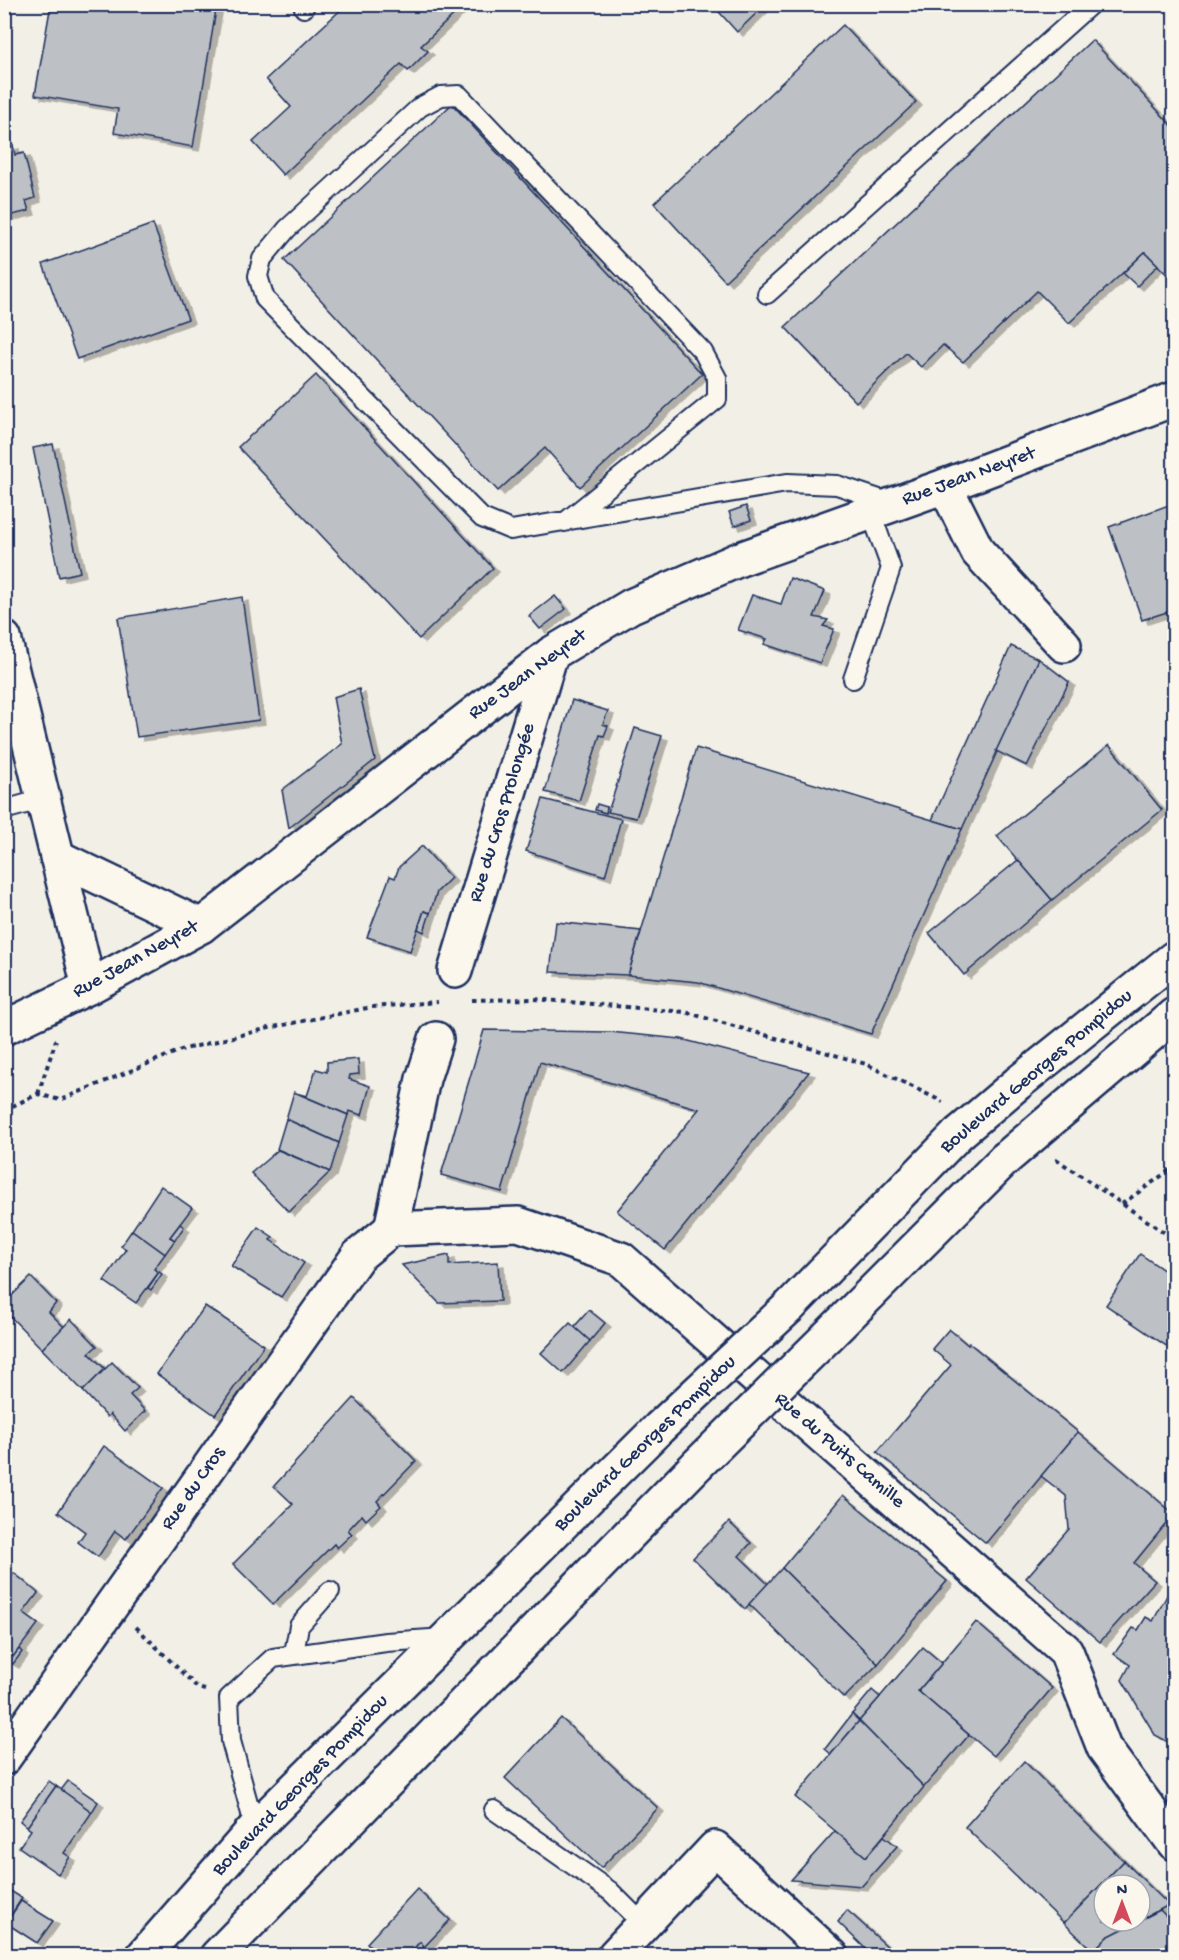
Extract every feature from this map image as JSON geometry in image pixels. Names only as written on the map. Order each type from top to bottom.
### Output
[{"type":"street","name":"Rue Jean Neyret","points":[[4,1028],[89,987],[201,926],[551,654],[631,606],[741,559],[945,486],[1174,399]]},
{"type":"street","points":[[945,486],[978,552],[1064,645]]},
{"type":"street","points":[[4,638],[89,987]]},
{"type":"street","name":"Rue du Cros Prolongée","points":[[452,986],[551,654]]},
{"type":"street","points":[[57,857],[201,926]]},
{"type":"street","name":"Boulevard Georges Pompidou","points":[[143,1956],[255,1828],[659,1428],[790,1306],[954,1120],[1018,1083],[1174,958]]},
{"type":"street","points":[[217,1956],[698,1464],[1005,1159],[1174,1015]]},
{"type":"street","points":[[391,1228],[423,1079],[436,1039]]},
{"type":"street","name":"Rue du Puits Camille","points":[[391,1228],[518,1224],[621,1259],[1066,1651],[1104,1748],[1174,1844]]},
{"type":"street","name":"Rue du Cros","points":[[4,1758],[358,1256],[391,1228]]},
{"type":"street","points":[[614,1956],[642,1923],[715,1848],[832,1956]]},
{"type":"lane","points":[[767,294],[1091,4]]},
{"type":"lane","points":[[565,522],[717,399],[717,378],[703,352],[459,95],[441,96],[420,106],[287,229],[262,259],[258,276],[265,299],[482,518],[512,530],[565,522],[787,483],[837,485],[883,508],[891,568],[853,679]]},
{"type":"lane","points":[[4,810],[43,799]]},
{"type":"lane","points":[[294,1653],[299,1626],[330,1591]]},
{"type":"lane","points":[[255,1828],[231,1741],[229,1698],[273,1658],[294,1653],[386,1642],[447,1638]]},
{"type":"lane","points":[[494,1810],[610,1891],[642,1923]]},
{"type":"path","points":[[4,1110],[38,1094],[60,1100],[182,1050],[269,1028],[372,1007],[452,986]]},
{"type":"path","points":[[469,1000],[534,999],[685,1012],[866,1064],[954,1120]]},
{"type":"path","points":[[38,1094],[56,1041],[45,1008]]},
{"type":"path","points":[[1050,1155],[1174,1239]]},
{"type":"path","points":[[1122,1204],[1174,1167]]},
{"type":"path","points":[[113,1605],[198,1688],[229,1698]]},
{"type":"building","points":[[51,4],[217,4],[193,147],[114,133],[118,109],[35,95]]},
{"type":"building","points":[[347,4],[465,4],[421,46],[428,51],[408,71],[401,64],[283,175],[253,142],[291,107],[266,79]]},
{"type":"building","points":[[712,4],[766,4],[737,32]]},
{"type":"building","points":[[843,25],[916,102],[725,281],[654,203]]},
{"type":"building","points":[[1092,40],[1174,128],[1174,282],[1145,252],[1069,323],[1037,291],[963,362],[943,345],[921,367],[906,353],[856,402],[785,327]]},
{"type":"building","points":[[452,104],[702,374],[580,487],[545,448],[498,491],[284,260]]},
{"type":"building","points":[[13,145],[15,155],[24,153],[35,198],[26,201],[29,211],[4,217],[4,147]]},
{"type":"building","points":[[153,224],[188,319],[77,359],[43,264]]},
{"type":"building","points":[[1145,252],[1158,265],[1137,286],[1123,273]]},
{"type":"building","points":[[316,375],[493,568],[419,639],[238,447]]},
{"type":"building","points":[[53,444],[80,572],[59,577],[33,448]]},
{"type":"building","points":[[1174,503],[1174,632],[1167,612],[1142,620],[1109,527]]},
{"type":"building","points":[[746,506],[751,520],[734,526],[729,512]]},
{"type":"building","points":[[790,578],[825,591],[814,617],[828,620],[823,626],[834,629],[820,663],[764,644],[767,639],[738,630],[752,595],[781,604]]},
{"type":"building","points":[[555,596],[566,609],[540,629],[529,616]]},
{"type":"building","points":[[242,597],[259,720],[137,737],[118,618]]},
{"type":"building","points":[[1011,646],[1039,659],[962,829],[932,820]]},
{"type":"building","points":[[1039,659],[1069,682],[1027,766],[996,751]]},
{"type":"building","points":[[359,689],[375,760],[289,828],[282,790],[342,744],[333,697]]},
{"type":"building","points":[[572,700],[608,711],[603,724],[608,726],[604,736],[600,735],[579,801],[545,792]]},
{"type":"building","points":[[635,728],[662,736],[636,818],[608,812]]},
{"type":"building","points":[[1109,745],[1162,810],[1052,900],[997,836]]},
{"type":"building","points":[[696,748],[962,829],[871,1034],[698,982],[628,975]]},
{"type":"building","points":[[543,799],[621,819],[605,876],[526,851]]},
{"type":"building","points":[[597,804],[607,807],[606,813],[595,810]]},
{"type":"building","points":[[422,846],[451,878],[437,892],[430,913],[424,911],[410,951],[367,937],[390,876],[395,878],[399,867]]},
{"type":"building","points":[[1018,860],[1052,900],[964,975],[929,933]]},
{"type":"building","points":[[424,911],[430,913],[424,932],[418,929]]},
{"type":"building","points":[[556,922],[641,931],[628,975],[550,972]]},
{"type":"building","points":[[484,1030],[610,1032],[681,1039],[809,1072],[665,1250],[617,1211],[699,1109],[540,1062],[502,1192],[441,1175]]},
{"type":"building","points":[[358,1059],[359,1074],[350,1075],[349,1079],[370,1086],[362,1115],[349,1111],[348,1115],[299,1094],[307,1096],[316,1069],[327,1072],[327,1062]]},
{"type":"building","points":[[294,1092],[348,1115],[339,1143],[286,1119]]},
{"type":"building","points":[[286,1119],[339,1143],[330,1172],[277,1149]]},
{"type":"building","points":[[278,1150],[330,1172],[289,1212],[251,1173]]},
{"type":"building","points":[[161,1186],[192,1208],[170,1237],[175,1240],[165,1254],[132,1230]]},
{"type":"building","points":[[180,1224],[184,1227],[175,1240],[170,1237]]},
{"type":"building","points":[[258,1227],[273,1237],[270,1240],[304,1263],[281,1297],[231,1266]]},
{"type":"building","points":[[132,1230],[165,1254],[154,1269],[159,1272],[136,1303],[104,1281],[126,1249],[121,1246]]},
{"type":"building","points":[[1140,1254],[1174,1277],[1174,1351],[1106,1305]]},
{"type":"building","points":[[449,1255],[449,1265],[498,1262],[500,1301],[439,1303],[402,1265]]},
{"type":"building","points":[[159,1272],[162,1274],[151,1290],[148,1288]]},
{"type":"building","points":[[31,1277],[56,1303],[49,1312],[64,1327],[42,1349],[4,1310],[4,1303]]},
{"type":"building","points":[[205,1306],[264,1345],[215,1415],[157,1374]]},
{"type":"building","points":[[589,1310],[605,1323],[590,1341],[574,1327]]},
{"type":"building","points":[[71,1319],[97,1346],[89,1353],[105,1369],[83,1391],[42,1349]]},
{"type":"building","points":[[570,1323],[590,1341],[563,1373],[541,1353]]},
{"type":"building","points":[[949,1329],[1078,1432],[986,1543],[877,1452],[951,1365],[932,1349]]},
{"type":"building","points":[[112,1362],[138,1388],[130,1395],[145,1411],[125,1431],[110,1414],[107,1417],[83,1391]]},
{"type":"building","points":[[354,1398],[416,1461],[377,1501],[381,1506],[366,1520],[362,1515],[348,1530],[352,1534],[337,1548],[334,1544],[273,1604],[233,1564],[293,1504],[274,1486]]},
{"type":"building","points":[[1078,1432],[1174,1514],[1134,1563],[1155,1581],[1100,1642],[1026,1578],[1069,1529],[1066,1496],[1041,1476]]},
{"type":"building","points":[[104,1446],[163,1488],[126,1539],[115,1531],[98,1557],[78,1542],[85,1532],[58,1512]]},
{"type":"building","points":[[843,1495],[947,1581],[878,1664],[782,1568]]},
{"type":"building","points":[[729,1522],[751,1543],[739,1556],[768,1584],[745,1609],[693,1558]]},
{"type":"building","points":[[782,1568],[878,1664],[844,1698],[749,1604]]},
{"type":"building","points":[[14,1573],[38,1593],[23,1613],[38,1624],[13,1657],[4,1651],[4,1586]]},
{"type":"building","points":[[1170,1590],[1174,1592],[1174,1745],[1155,1735],[1122,1680],[1130,1665],[1114,1654],[1133,1628],[1138,1630],[1146,1617],[1153,1621]]},
{"type":"building","points":[[976,1622],[1052,1688],[994,1756],[918,1691]]},
{"type":"building","points":[[923,1647],[942,1663],[918,1691],[969,1735],[924,1787],[859,1721]]},
{"type":"building","points":[[19,1649],[22,1652],[13,1664],[4,1659],[4,1652],[13,1657]]},
{"type":"building","points":[[872,1690],[880,1697],[859,1721],[852,1714]]},
{"type":"building","points":[[852,1714],[859,1721],[831,1754],[825,1749]]},
{"type":"building","points":[[561,1718],[658,1808],[601,1868],[505,1778]]},
{"type":"building","points":[[859,1721],[924,1787],[866,1857],[795,1797]]},
{"type":"building","points":[[1024,1761],[1124,1861],[1112,1873],[1092,1873],[1092,1894],[1064,1923],[965,1827]]},
{"type":"building","points":[[49,1781],[56,1786],[27,1827],[20,1821]]},
{"type":"building","points":[[68,1781],[98,1802],[92,1812],[61,1790]]},
{"type":"building","points":[[56,1786],[92,1812],[64,1853],[70,1857],[58,1874],[19,1847],[31,1830],[27,1827]]},
{"type":"building","points":[[835,1831],[866,1857],[884,1836],[897,1846],[862,1886],[791,1880]]},
{"type":"building","points":[[1124,1861],[1136,1873],[1112,1873]]},
{"type":"building","points":[[4,1887],[22,1898],[6,1923],[4,1922]]},
{"type":"building","points":[[1152,1888],[1169,1905],[1152,1914]]},
{"type":"building","points":[[417,1889],[450,1920],[424,1947],[420,1942],[407,1956],[380,1956],[367,1943]]},
{"type":"building","points":[[1092,1894],[1092,1933],[1115,1933],[1107,1937],[1093,1951],[1064,1923]]},
{"type":"building","points":[[21,1901],[53,1921],[37,1943],[6,1923]]},
{"type":"building","points":[[847,1910],[889,1948],[882,1956],[873,1956],[838,1922]]},
{"type":"building","points":[[1160,1910],[1174,1924],[1174,1956],[1097,1956],[1093,1951],[1107,1937],[1115,1933],[1152,1933],[1152,1914]]},
{"type":"building","points":[[420,1942],[424,1947],[416,1956],[407,1956]]},
{"type":"building","points":[[1087,1945],[1093,1951],[1089,1956],[1082,1952]]}]
